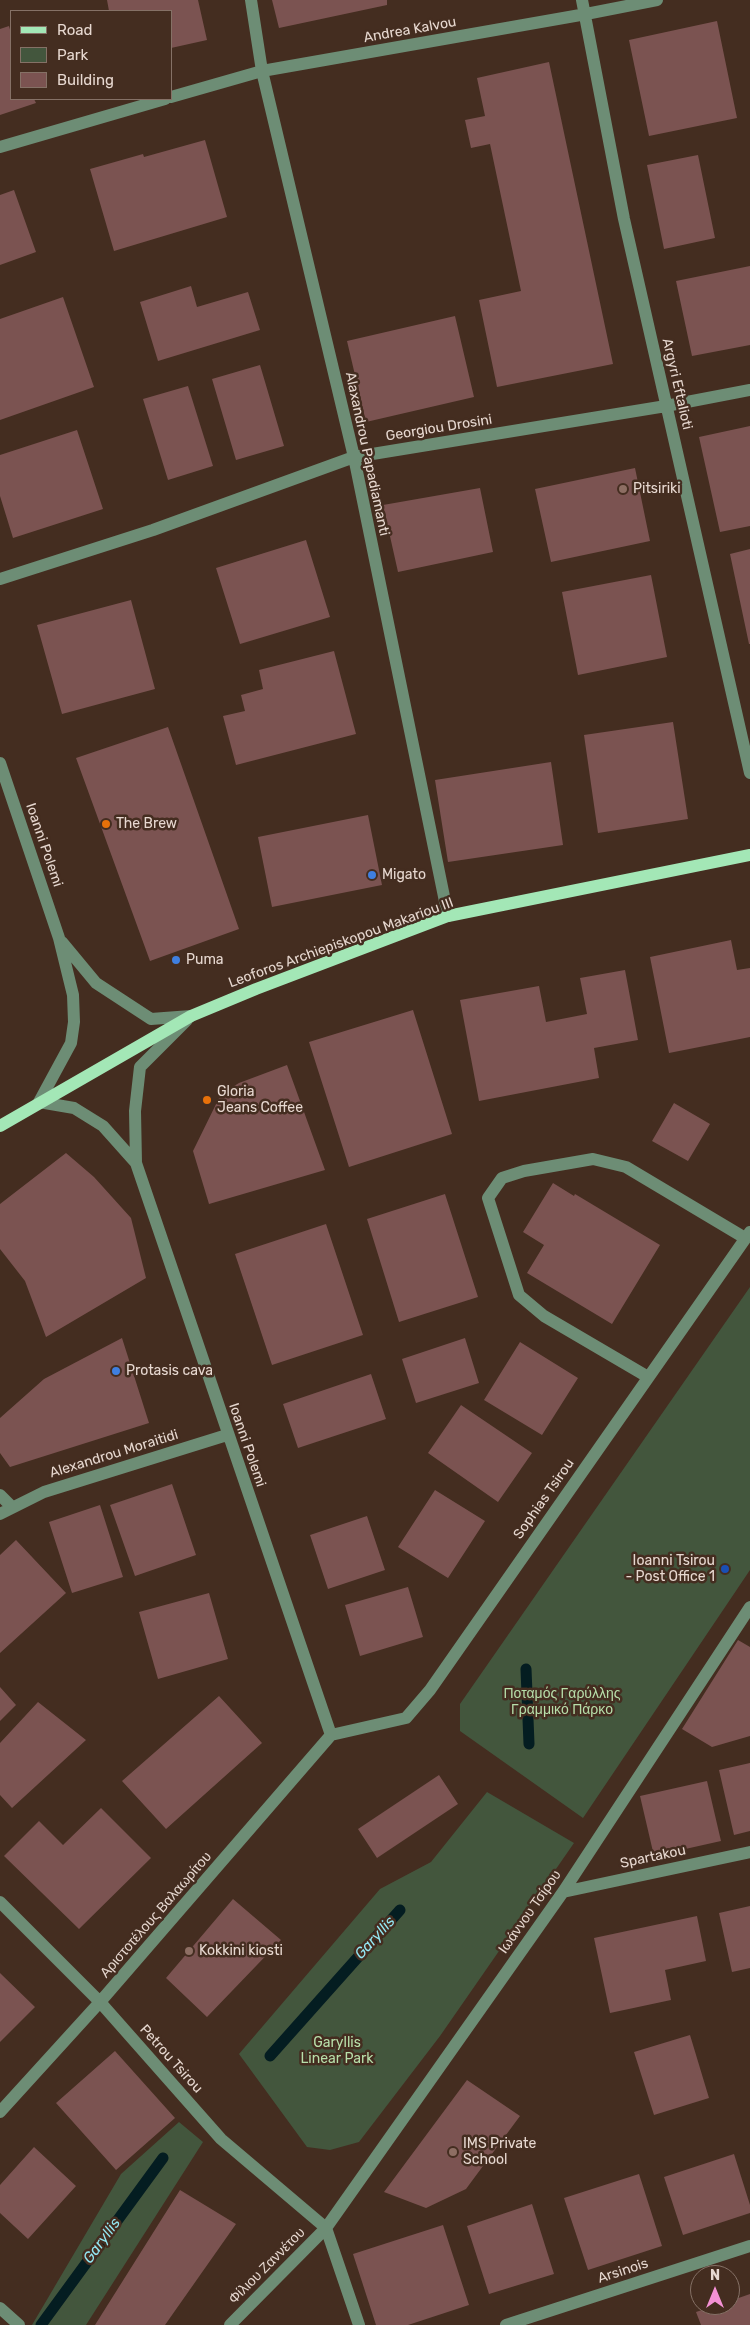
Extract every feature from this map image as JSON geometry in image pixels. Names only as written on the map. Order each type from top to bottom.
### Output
[{"type":"main road","name":"Leoforos Archiepiskopou Makariou III","points":[[0,1126],[191,1016],[256,989],[448,916],[750,855]]},
{"type":"street","name":"Alaxandrou Papadiamanti","points":[[250,0],[262,71],[354,457],[448,916]]},
{"type":"street","name":"Argyri Eftalioti","points":[[582,0],[624,219],[750,773]]},
{"type":"street","name":"Andrea Kalvou","points":[[172,97],[262,71],[656,0]]},
{"type":"street","points":[[0,146],[161,100]]},
{"type":"street","name":"Georgiou Drosini","points":[[0,579],[153,530],[354,457],[666,406],[750,390]]},
{"type":"street","name":"Ioanni Polemi","points":[[0,763],[59,938],[73,995],[74,1022],[71,1043],[39,1102],[74,1108],[103,1126],[136,1163]]},
{"type":"street","name":"Ioanni Polemi","points":[[59,938],[96,983],[144,1015],[151,1019],[191,1016]]},
{"type":"street","name":"Ioanni Polemi","points":[[191,1016],[140,1067],[135,1111],[136,1163],[331,1736]]},
{"type":"street","points":[[648,1376],[544,1316],[519,1295],[488,1198],[502,1178],[524,1171],[593,1159],[626,1167],[748,1235]]},
{"type":"street","name":"Sophias Tsirou","points":[[331,1736],[406,1718],[430,1690],[748,1235]]},
{"type":"street","name":"Alexandrou Moraitidi","points":[[0,1514],[44,1492],[227,1435]]},
{"type":"street","points":[[0,1495],[12,1507]]},
{"type":"street","name":"Ιωάννου Τσίρου","points":[[326,2228],[563,1892],[750,1607]]},
{"type":"street","name":"Αριστοτέλους Βαλαωρίτου","points":[[0,2112],[100,2002],[331,1736]]},
{"type":"street","name":"Spartakou","points":[[563,1892],[750,1852]]},
{"type":"street","name":"Petrou Tsirou","points":[[0,1902],[100,2002],[221,2139],[326,2228]]},
{"type":"street","points":[[326,2228],[359,2325]]},
{"type":"street","name":"Φίλιου Ζαννέτου","points":[[230,2325],[326,2228]]},
{"type":"street","name":"Arsinois","points":[[506,2325],[750,2246]]},
{"type":"street","points":[[0,2308],[20,2325]]},
{"type":"green space","name":"Ποταμός Γαρύλλης Γραμμικό Πάρκο","points":[[750,1287],[750,1570],[583,1818],[460,1731],[460,1704]]},
{"type":"green space","name":"Garyllis Linear Park","points":[[487,1792],[574,1843],[440,2036],[359,2142],[330,2150],[307,2147],[239,2054],[380,1889],[431,1862]]},
{"type":"green space","points":[[179,2122],[203,2142],[86,2325],[32,2325],[121,2174]]},
{"type":"building","points":[[107,0],[198,0],[207,40],[172,48],[172,10],[109,10]]},
{"type":"building","points":[[272,0],[387,0],[387,5],[279,28]]},
{"type":"building","points":[[717,21],[737,118],[649,136],[629,40]]},
{"type":"building","points":[[9,26],[10,30],[10,100],[34,100],[36,103],[0,115],[0,29]]},
{"type":"building","points":[[549,62],[613,364],[497,387],[479,300],[521,291],[490,144],[471,148],[465,120],[485,116],[477,78]]},
{"type":"building","points":[[205,140],[227,217],[114,251],[90,169],[143,154],[144,157]]},
{"type":"building","points":[[698,155],[715,238],[664,249],[647,165]]},
{"type":"building","points":[[14,190],[36,252],[0,265],[0,195]]},
{"type":"building","points":[[750,266],[750,345],[692,356],[676,281]]},
{"type":"building","points":[[191,286],[197,307],[248,292],[260,330],[158,361],[140,302]]},
{"type":"building","points":[[63,297],[94,387],[0,420],[0,319]]},
{"type":"building","points":[[455,316],[474,397],[366,422],[347,341]]},
{"type":"building","points":[[260,365],[284,446],[236,460],[212,379]]},
{"type":"building","points":[[188,386],[213,466],[168,480],[143,399]]},
{"type":"building","points":[[750,426],[750,526],[720,532],[699,437]]},
{"type":"building","points":[[77,430],[103,509],[13,538],[0,496],[0,455]]},
{"type":"building","points":[[635,468],[650,541],[551,562],[535,489]]},
{"type":"building","points":[[480,488],[493,552],[398,572],[383,505]]},
{"type":"building","points":[[306,540],[330,617],[240,644],[216,568]]},
{"type":"building","points":[[750,549],[750,644],[749,644],[730,554]]},
{"type":"building","points":[[651,575],[667,657],[578,675],[562,592]]},
{"type":"building","points":[[131,600],[155,689],[62,714],[37,625]]},
{"type":"building","points":[[334,651],[356,734],[236,765],[223,716],[245,711],[241,695],[263,689],[259,670]]},
{"type":"building","points":[[673,722],[688,819],[598,833],[584,735]]},
{"type":"building","points":[[168,727],[239,929],[150,961],[76,758]]},
{"type":"building","points":[[551,762],[563,845],[448,862],[435,780]]},
{"type":"building","points":[[368,815],[382,885],[272,907],[258,837]]},
{"type":"building","points":[[731,940],[737,970],[750,968],[750,1037],[669,1053],[650,957]]},
{"type":"building","points":[[625,970],[638,1040],[594,1048],[599,1078],[479,1101],[460,1000],[539,986],[546,1022],[587,1014],[580,978]]},
{"type":"building","points":[[413,1010],[452,1134],[349,1167],[309,1042]]},
{"type":"building","points":[[287,1065],[325,1170],[209,1204],[193,1151],[221,1094],[239,1083]]},
{"type":"building","points":[[674,1103],[710,1124],[688,1161],[652,1141]]},
{"type":"building","points":[[66,1153],[94,1177],[131,1218],[146,1278],[46,1337],[25,1281],[0,1249],[0,1204]]},
{"type":"building","points":[[553,1183],[574,1196],[575,1194],[660,1245],[612,1324],[527,1273],[544,1245],[523,1232]]},
{"type":"building","points":[[445,1194],[478,1297],[399,1322],[367,1219]]},
{"type":"building","points":[[326,1224],[363,1335],[272,1365],[235,1254]]},
{"type":"building","points":[[122,1338],[149,1423],[10,1467],[0,1453],[0,1418],[44,1379]]},
{"type":"building","points":[[465,1338],[479,1383],[416,1403],[402,1359]]},
{"type":"building","points":[[520,1342],[578,1378],[542,1435],[484,1400]]},
{"type":"building","points":[[371,1374],[386,1419],[298,1448],[283,1404]]},
{"type":"building","points":[[461,1405],[532,1453],[498,1502],[428,1453]]},
{"type":"building","points":[[172,1484],[196,1555],[135,1576],[110,1505]]},
{"type":"building","points":[[435,1490],[485,1521],[448,1578],[398,1547]]},
{"type":"building","points":[[100,1505],[123,1577],[72,1593],[49,1522]]},
{"type":"building","points":[[367,1516],[385,1570],[328,1589],[310,1535]]},
{"type":"building","points":[[16,1540],[66,1593],[0,1653],[0,1555]]},
{"type":"building","points":[[408,1587],[423,1637],[360,1656],[345,1605]]},
{"type":"building","points":[[209,1593],[228,1659],[158,1679],[139,1612]]},
{"type":"building","points":[[738,1640],[750,1647],[750,1736],[712,1747],[682,1729]]},
{"type":"building","points":[[0,1687],[16,1705],[0,1721]]},
{"type":"building","points":[[219,1696],[262,1743],[166,1829],[122,1781]]},
{"type":"building","points":[[38,1702],[86,1740],[12,1808],[0,1795],[0,1743]]},
{"type":"building","points":[[750,1763],[750,1831],[734,1835],[719,1770]]},
{"type":"building","points":[[439,1775],[458,1804],[377,1858],[358,1829]]},
{"type":"building","points":[[707,1781],[721,1841],[654,1856],[640,1796]]},
{"type":"building","points":[[101,1808],[151,1858],[79,1929],[4,1856],[39,1821],[63,1845]]},
{"type":"building","points":[[233,1899],[281,1940],[207,2017],[166,1978]]},
{"type":"building","points":[[750,1906],[750,1968],[732,1972],[719,1913]]},
{"type":"building","points":[[697,1916],[706,1961],[665,1970],[671,2000],[610,2013],[594,1938]]},
{"type":"building","points":[[0,1973],[35,2007],[0,2042]]},
{"type":"building","points":[[690,2035],[709,2098],[654,2115],[634,2052]]},
{"type":"building","points":[[115,2051],[175,2118],[116,2170],[56,2103]]},
{"type":"building","name":"IMS Private School","points":[[467,2080],[520,2116],[466,2189],[426,2208],[384,2192]]},
{"type":"building","points":[[34,2147],[76,2186],[28,2239],[0,2213],[0,2185]]},
{"type":"building","points":[[734,2154],[750,2205],[750,2213],[683,2235],[664,2177]]},
{"type":"building","points":[[639,2174],[662,2246],[588,2270],[564,2198]]},
{"type":"building","points":[[180,2190],[236,2224],[165,2325],[95,2325]]},
{"type":"building","points":[[532,2204],[554,2274],[489,2294],[467,2226]]},
{"type":"building","points":[[443,2225],[469,2305],[408,2325],[376,2325],[353,2254]]},
{"type":"building","points":[[750,2294],[750,2325],[701,2325],[697,2315],[740,2315],[740,2298]]},
{"type":"waterway","name":"Garyllis","points":[[526,1669],[529,1744]]},
{"type":"waterway","name":"Garyllis","points":[[270,2056],[400,1910]]},
{"type":"waterway","name":"Garyllis","points":[[41,2325],[163,2158]]},
{"type":"place","name":"Pitsiriki","points":[[623,489]]},
{"type":"place","name":"The Brew","points":[[106,824]]},
{"type":"place","name":"Migato","points":[[372,875]]},
{"type":"place","name":"Puma","points":[[176,960]]},
{"type":"place","name":"Gloria Jeans Coffee","points":[[207,1100]]},
{"type":"place","name":"Protasis cava","points":[[116,1371]]},
{"type":"place","name":"Ioanni Tsirou - Post Office 1","points":[[725,1569]]},
{"type":"place","name":"Kokkini kiosti","points":[[189,1951]]},
{"type":"place","name":"IMS Private School","points":[[453,2152]]}]
